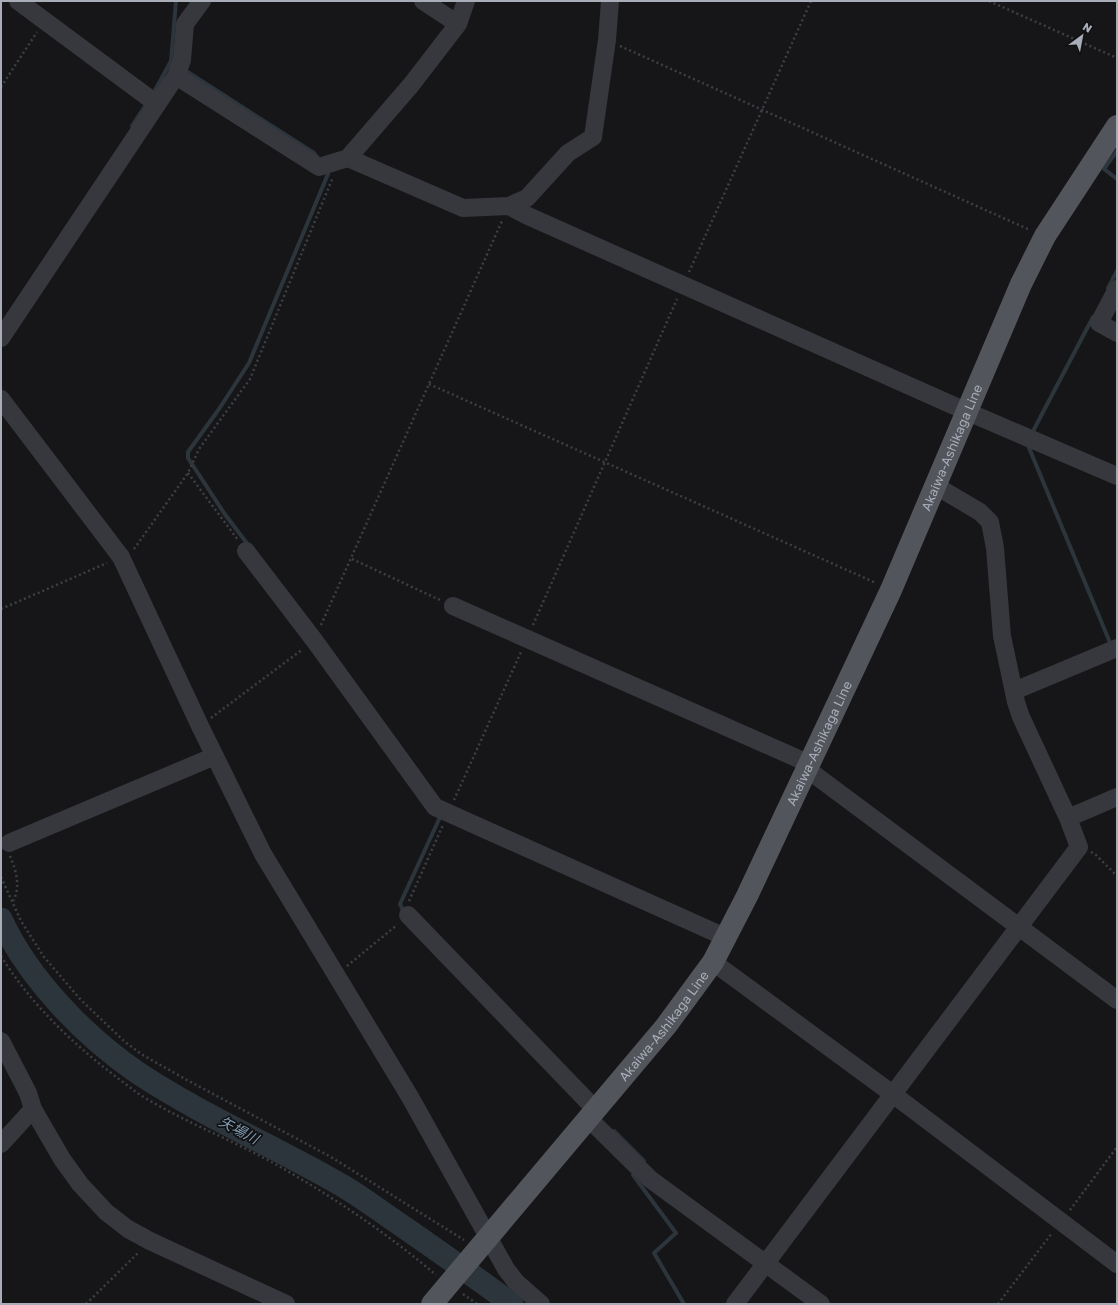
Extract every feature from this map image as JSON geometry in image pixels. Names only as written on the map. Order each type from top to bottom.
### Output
[{"type":"main road","name":"Akaiwa-Ashikaga Line","points":[[432,1304],[452,1282],[477,1244],[592,1114],[666,1026],[712,962],[747,896],[891,590],[968,412],[1021,284],[1045,236],[1117,126]]},
{"type":"street","points":[[18,1],[157,104]]},
{"type":"street","points":[[1,338],[176,76],[182,60],[185,1]]},
{"type":"street","points":[[185,24],[202,1]]},
{"type":"street","points":[[423,1],[458,24]]},
{"type":"street","points":[[176,76],[319,168],[344,160],[411,85],[458,24],[466,1]]},
{"type":"street","points":[[344,160],[463,208],[509,206],[527,198],[568,153],[593,137],[607,40],[610,1]]},
{"type":"street","points":[[509,206],[528,216],[968,412],[1117,476]]},
{"type":"street","points":[[1117,289],[1099,324],[1117,333]]},
{"type":"street","points":[[1,399],[121,557],[200,726],[263,854],[410,1096],[477,1244],[506,1269],[516,1282],[541,1304]]},
{"type":"street","points":[[735,1304],[767,1264],[1079,847],[1068,818],[1021,718],[1002,636],[995,548],[990,522],[980,512],[936,486]]},
{"type":"street","points":[[246,551],[314,640],[435,807],[725,937]]},
{"type":"street","points":[[453,606],[527,638],[809,767],[1117,1000]]},
{"type":"street","points":[[1014,692],[1117,648]]},
{"type":"street","points":[[9,843],[215,756]]},
{"type":"street","points":[[1068,818],[1117,797]]},
{"type":"street","points":[[408,916],[592,1114],[650,1179],[821,1304]]},
{"type":"street","points":[[712,962],[894,1095],[1117,1264]]},
{"type":"street","points":[[1,1041],[28,1093],[33,1109],[62,1159],[80,1184],[106,1212],[128,1229],[150,1242],[286,1304]]},
{"type":"street","points":[[1,1144],[33,1109]]},
{"type":"path","points":[[337,974],[408,916],[406,907],[811,1]]},
{"type":"path","points":[[989,1],[1117,58]]},
{"type":"path","points":[[1,87],[44,21]]},
{"type":"path","points":[[607,40],[1045,236]]},
{"type":"path","points":[[1,609],[131,553],[188,473],[199,449],[250,379],[344,160]]},
{"type":"path","points":[[200,726],[314,640],[352,559],[509,206]]},
{"type":"path","points":[[429,384],[891,590]]},
{"type":"path","points":[[188,473],[246,551]]},
{"type":"path","points":[[352,559],[453,606]]},
{"type":"path","points":[[9,843],[8,852],[14,866],[18,889],[13,902]]},
{"type":"path","points":[[1079,847],[1096,855],[1117,876]]},
{"type":"path","points":[[1,877],[33,941],[56,972],[109,1028],[140,1054],[331,1157],[477,1244]]},
{"type":"path","points":[[1,956],[16,979],[67,1035],[100,1065],[146,1099],[277,1165],[353,1211],[406,1249]]},
{"type":"path","points":[[86,1304],[150,1242]]},
{"type":"waterway","points":[[153,94],[171,61],[176,1]]},
{"type":"waterway","points":[[183,69],[314,153],[317,157]]},
{"type":"waterway","points":[[132,126],[145,106]]},
{"type":"waterway","points":[[1117,151],[1104,169],[1117,179]]},
{"type":"waterway","points":[[249,546],[224,513],[188,458],[188,452],[219,409],[249,363],[328,174],[326,170]]},
{"type":"waterway","points":[[1108,288],[1117,271]]},
{"type":"waterway","points":[[1031,435],[1093,317]]},
{"type":"waterway","points":[[1027,443],[1111,645]]},
{"type":"waterway","points":[[404,912],[400,904],[441,815]]},
{"type":"waterway","name":"矢場川","points":[[1,919],[12,941],[42,984],[78,1024],[118,1058],[163,1089],[349,1190],[512,1304]]},
{"type":"waterway","points":[[614,1131],[644,1161],[641,1165]]},
{"type":"waterway","points":[[636,1172],[633,1175],[676,1233],[654,1253],[684,1304]]}]
